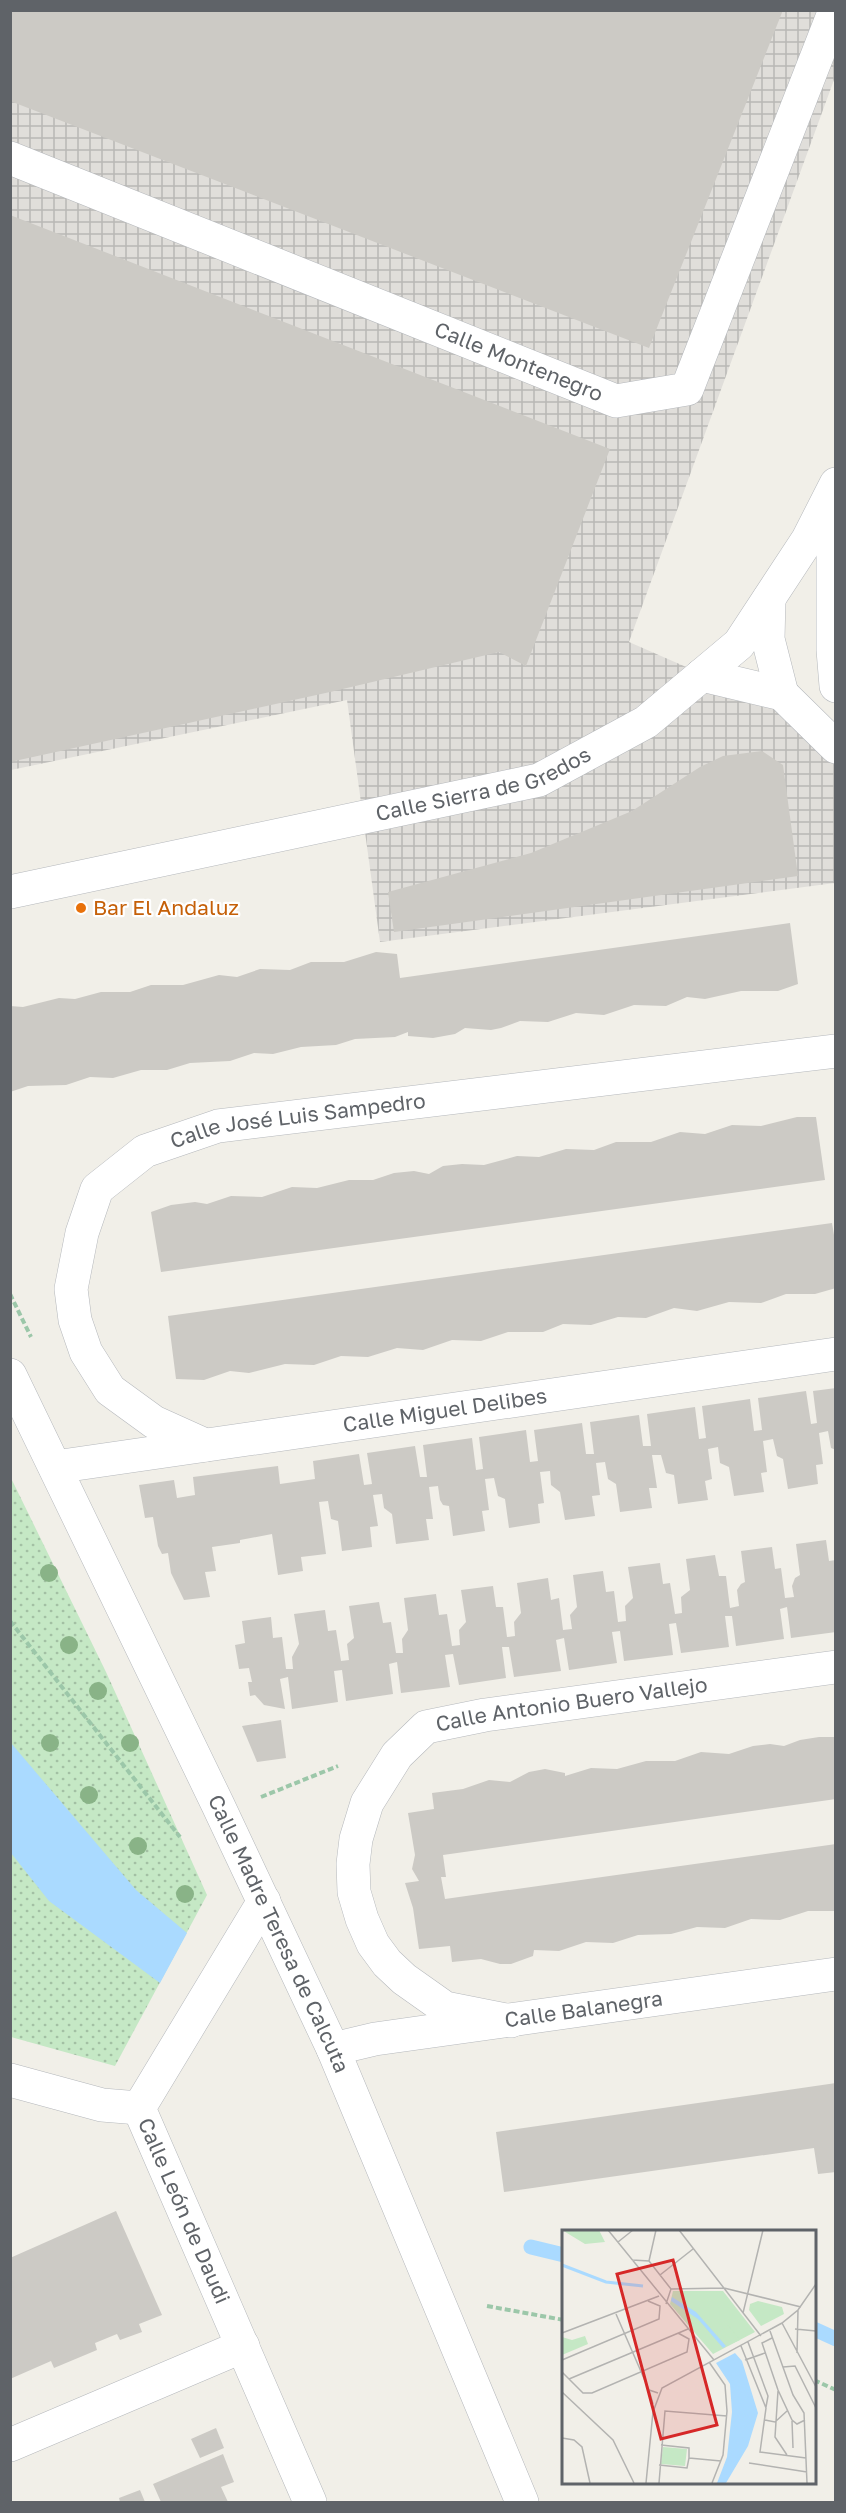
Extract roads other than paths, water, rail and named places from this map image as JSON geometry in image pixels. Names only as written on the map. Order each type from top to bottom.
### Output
[{"type":"street","name":"Calle Montenegro","points":[[10,158],[616,401],[687,389],[835,10]]},
{"type":"street","name":"Calle Sierra de Gredos","points":[[10,892],[539,780],[646,722],[739,644],[808,539],[834,487]]},
{"type":"street","points":[[834,487],[833,650],[836,686]]},
{"type":"street","points":[[769,599],[768,639],[782,694]]},
{"type":"street","points":[[702,675],[782,694],[836,747]]},
{"type":"street","name":"Calle José Luis Sampedro","points":[[205,1445],[154,1422],[110,1390],[86,1352],[75,1320],[71,1289],[82,1233],[98,1190],[145,1151],[218,1126],[836,1051]]},
{"type":"street","name":"Calle Miguel Delibes","points":[[55,1467],[836,1354]]},
{"type":"street","name":"Calle Madre Teresa de Calcuta","points":[[10,1375],[333,2049],[522,2502]]},
{"type":"street","name":"Calle Antonio Buero Vallejo","points":[[511,2021],[445,2008],[404,1980],[373,1944],[362,1919],[354,1892],[353,1864],[356,1839],[367,1803],[397,1755],[426,1727],[476,1717],[836,1667]]},
{"type":"street","name":"Calle León de Daudi","points":[[264,1901],[139,2108],[310,2502]]},
{"type":"street","name":"Calle Balanegra","points":[[333,2049],[375,2039],[836,1974]]},
{"type":"street","points":[[10,2080],[102,2105],[139,2108]]},
{"type":"street","points":[[10,2445],[243,2346]]},
{"type":"water","points":[[11,1743],[136,1890],[187,1933],[160,1983],[49,1901],[11,1853]]},
{"type":"waterway","points":[[531,2247],[562,2255]]},
{"type":"waterway","points":[[816,2330],[836,2339]]},
{"type":"place","name":"Bar El Andaluz","points":[[81,908]]}]
